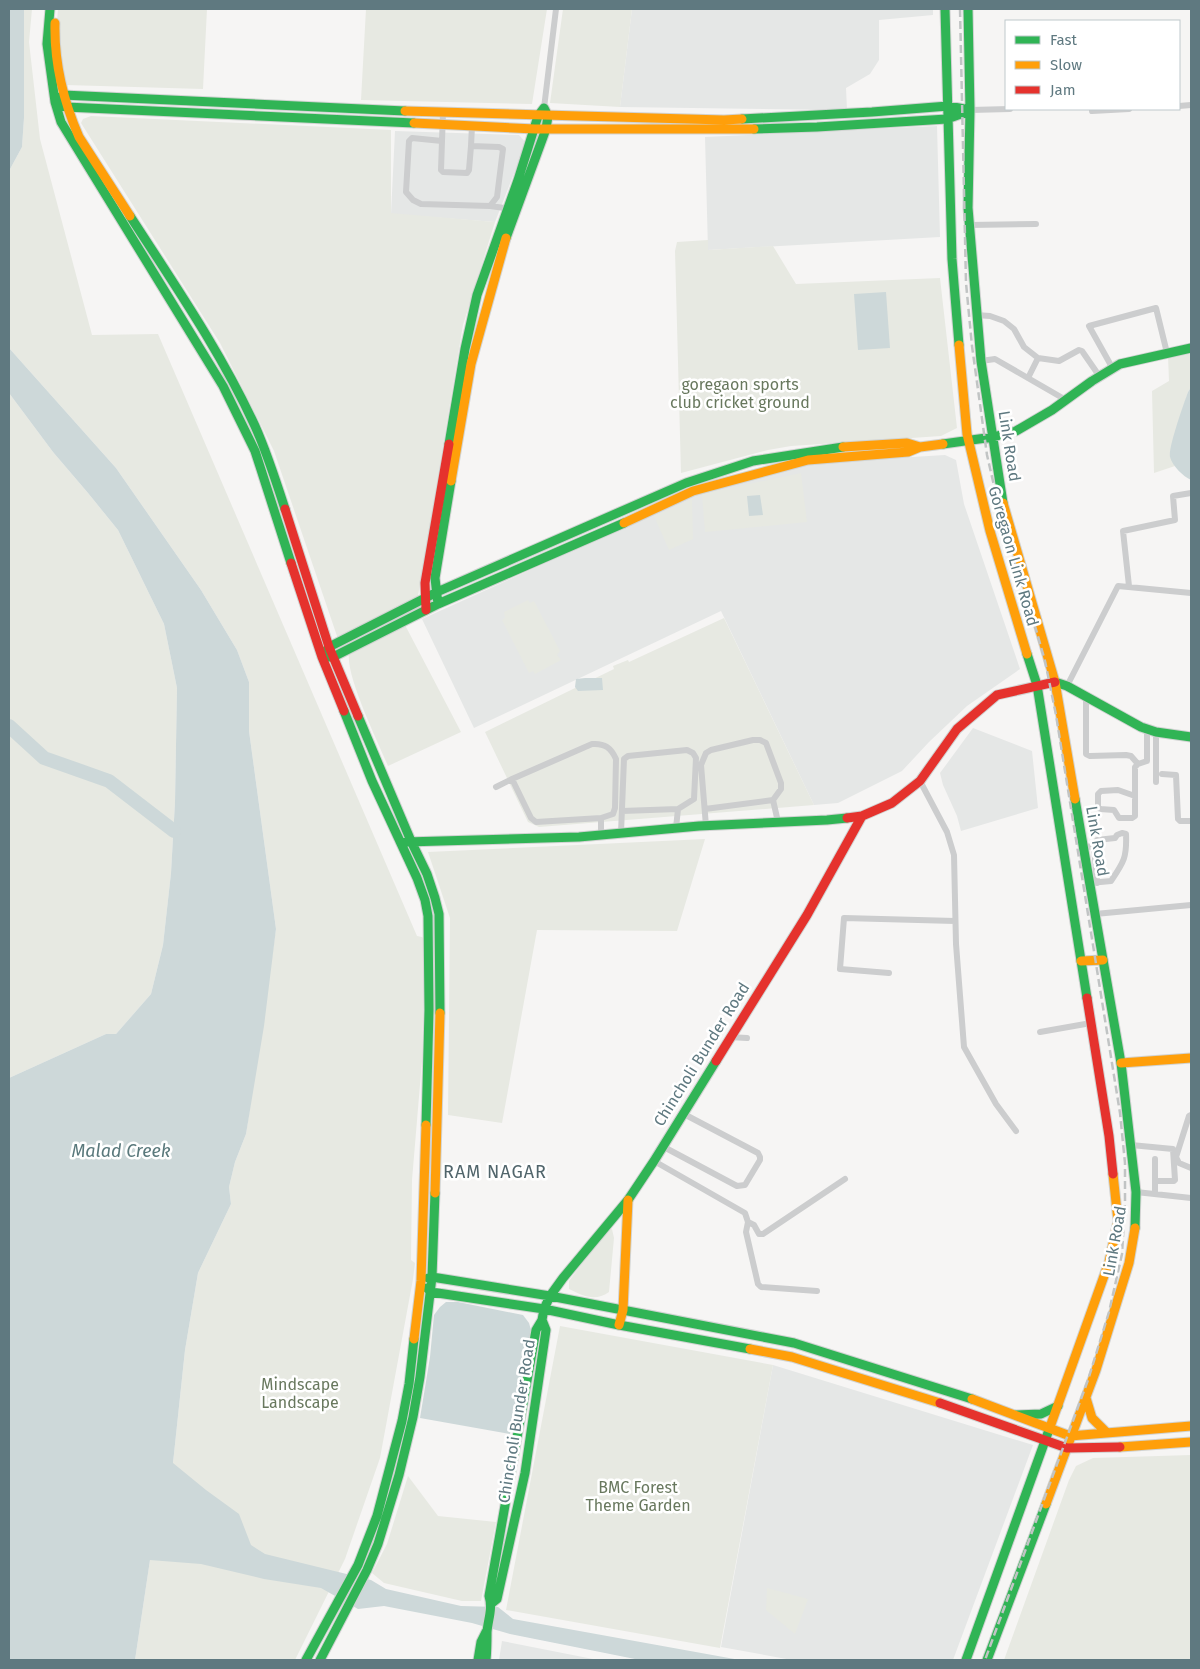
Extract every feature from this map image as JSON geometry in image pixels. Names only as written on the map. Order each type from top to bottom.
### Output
[{"type":"street","points":[[50,9],[47,44],[55,102],[67,134],[206,356],[223,386],[255,452],[322,657],[372,781],[406,842],[427,874],[439,914],[440,1010],[432,1277],[420,1377],[411,1427],[395,1491],[378,1544],[367,1570],[320,1660]]},
{"type":"street","points":[[56,9],[54,46],[66,107],[79,137],[203,330],[229,374],[255,426],[277,484],[329,647],[406,842],[425,900],[429,932],[429,1020],[420,1281],[409,1384],[402,1421],[377,1516],[368,1542],[358,1565],[306,1660]]},
{"type":"street","points":[[426,610],[424,583],[477,295],[546,129],[543,113],[556,9]]},
{"type":"street","points":[[946,9],[947,119],[952,259],[967,437]]},
{"type":"street","name":"Link Road","points":[[968,9],[970,110],[968,208],[981,360],[1004,507],[1056,682],[1084,847],[1093,883],[1095,914],[1121,1063],[1136,1192],[1136,1221],[1128,1263],[1096,1370],[988,1660]]},
{"type":"street","points":[[55,102],[63,95],[443,113],[543,113],[724,120],[948,106],[970,110],[1005,109]]},
{"type":"street","points":[[55,102],[66,107],[535,129],[723,130],[817,127],[947,119],[970,110]]},
{"type":"street","points":[[1092,111],[1110,110]]},
{"type":"street","points":[[443,113],[441,170],[443,172],[467,172],[469,170],[472,126]]},
{"type":"street","points":[[438,604],[435,578],[471,364],[512,209],[535,129],[543,113]]},
{"type":"street","points":[[816,115],[817,127]]},
{"type":"street","points":[[642,118],[642,129]]},
{"type":"street","points":[[723,130],[724,120]]},
{"type":"street","points":[[442,141],[412,138],[409,141],[406,192],[412,200],[420,204],[490,206],[512,209]]},
{"type":"street","points":[[471,146],[499,147],[503,149],[497,198],[490,206]]},
{"type":"street","points":[[969,225],[1036,224]]},
{"type":"street","points":[[1113,369],[1089,326],[1156,308],[1167,353]]},
{"type":"street","points":[[976,314],[1004,321],[1014,329],[1024,347],[1038,358],[1059,361],[1079,350],[1082,351],[1100,377]]},
{"type":"street","points":[[468,337],[478,339]]},
{"type":"street","points":[[322,657],[333,657],[438,604],[592,538],[693,490],[808,460],[908,452],[920,447],[967,437],[994,437],[1016,431],[1120,364],[1191,348]]},
{"type":"street","points":[[1028,378],[1038,358]]},
{"type":"street","points":[[981,360],[995,359],[1066,400]]},
{"type":"street","name":"Goregaon Link Road","points":[[967,437],[990,531],[1037,685]]},
{"type":"street","points":[[322,657],[329,647],[436,592],[686,483],[753,461],[849,446],[907,443],[920,447]]},
{"type":"street","points":[[1129,586],[1123,531],[1175,520],[1173,496],[1191,493]]},
{"type":"street","points":[[639,502],[645,513]]},
{"type":"street","points":[[1067,686],[1118,586],[1191,592]]},
{"type":"street","points":[[406,842],[601,835],[676,828],[862,816],[892,803],[920,781],[957,729],[997,695],[1056,682],[1151,731],[1191,738]]},
{"type":"street","name":"Link Road","points":[[1037,685],[1109,1136],[1118,1221],[1109,1262],[1049,1428]]},
{"type":"street","points":[[1086,696],[1086,754],[1090,756],[1126,755],[1131,756],[1138,764]]},
{"type":"street","points":[[1138,764],[1147,761],[1151,731]]},
{"type":"street","points":[[1151,731],[1156,782]]},
{"type":"street","points":[[705,809],[773,800],[781,789],[781,783],[766,743],[754,740],[706,753],[701,765],[706,826]]},
{"type":"street","points":[[496,787],[512,779],[592,744],[600,744],[607,746],[613,752],[616,759],[614,814],[601,818],[536,822],[531,818],[512,779]]},
{"type":"street","points":[[621,833],[622,764],[624,759],[628,756],[687,750],[693,753],[696,758],[695,796],[692,802],[678,809],[622,811]]},
{"type":"street","points":[[1135,796],[1118,790],[1102,791],[1098,794],[1098,806],[1100,809],[1114,810],[1120,818],[1132,818],[1135,816],[1136,767],[1138,764]]},
{"type":"street","points":[[1162,774],[1176,775],[1178,819],[1180,821],[1191,821]]},
{"type":"street","points":[[920,781],[946,832],[954,855],[955,921],[964,1047],[996,1104],[1016,1131]]},
{"type":"street","points":[[773,800],[778,822]]},
{"type":"street","points":[[676,828],[678,809]]},
{"type":"street","name":"Chincholi Bunder Road","points":[[542,1320],[546,1330],[525,1473],[497,1599],[492,1604],[489,1596],[536,1330],[542,1320],[544,1309],[550,1296],[628,1200],[654,1161],[729,1037],[807,915],[862,816]]},
{"type":"street","points":[[601,818],[601,835]]},
{"type":"street","points":[[1122,833],[1126,834],[1127,849],[1124,862],[1111,881],[1093,883],[1094,846],[1097,840],[1115,838],[1122,833]]},
{"type":"street","points":[[1084,847],[1094,846]]},
{"type":"street","points":[[1095,914],[1191,904]]},
{"type":"street","points":[[889,973],[840,969],[844,918],[955,921]]},
{"type":"street","points":[[1082,961],[1103,960]]},
{"type":"street","points":[[1040,1032],[1091,1023]]},
{"type":"street","points":[[729,1037],[747,1038]]},
{"type":"street","points":[[1121,1063],[1191,1058]]},
{"type":"street","points":[[662,1146],[737,1186],[745,1185],[760,1160],[758,1153],[682,1113]]},
{"type":"street","points":[[1191,1115],[1189,1116],[1176,1157],[1179,1163],[1191,1168]]},
{"type":"street","points":[[1131,1145],[1173,1149],[1175,1180],[1155,1181]]},
{"type":"street","points":[[1155,1159],[1155,1194]]},
{"type":"street","points":[[654,1161],[745,1213],[748,1222],[746,1232],[758,1284],[761,1287],[817,1291]]},
{"type":"street","points":[[748,1222],[754,1225],[759,1234],[763,1234],[845,1179]]},
{"type":"street","points":[[1136,1192],[1191,1198]]},
{"type":"street","points":[[619,1325],[623,1310],[628,1200]]},
{"type":"street","points":[[420,1281],[432,1277],[550,1296],[794,1344],[950,1392],[1070,1436],[1191,1426]]},
{"type":"street","points":[[420,1281],[431,1292],[544,1309],[792,1357],[946,1405],[1067,1448],[1140,1446],[1191,1442]]},
{"type":"street","points":[[1086,1397],[1089,1414],[1094,1422],[1106,1433]]},
{"type":"street","points":[[1016,1415],[1041,1414],[1058,1406]]},
{"type":"street","points":[[1011,1428],[1016,1415]]},
{"type":"street","points":[[966,1660],[1049,1428]]},
{"type":"street","points":[[486,1660],[487,1631],[492,1604]]},
{"type":"street","points":[[478,1660],[481,1642],[487,1631]]},
{"type":"shaded area","points":[[632,9],[933,9],[933,15],[879,20],[879,60],[870,74],[846,88],[847,110],[620,107]]},
{"type":"shaded area","points":[[937,126],[940,237],[708,250],[705,137]]},
{"type":"shaded area","points":[[395,131],[519,135],[526,143],[495,222],[391,214]]},
{"type":"shaded area","points":[[945,455],[956,460],[964,504],[1020,669],[967,706],[902,771],[838,803],[814,805],[721,611],[474,728],[422,619],[698,494],[813,463]]},
{"type":"shaded area","points":[[973,728],[1032,751],[1038,808],[961,831],[940,773]]},
{"type":"shaded area","points":[[773,1365],[1033,1445],[953,1660],[792,1660],[721,1647]]},
{"type":"shaded area","points":[[502,1641],[598,1660],[499,1660]]},
{"type":"green space","name":"Mindscape Landscape","points":[[24,9],[32,9],[29,42],[40,139],[92,335],[158,334],[417,936],[425,940],[422,1061],[412,1180],[411,1260],[415,1263],[413,1279],[380,1458],[345,1559],[295,1660],[135,1660],[150,1560],[173,1463],[185,1350],[198,1273],[231,1204],[229,1187],[235,1162],[246,1134],[276,929],[249,731],[249,682],[237,650],[201,590],[116,468],[9,348],[9,171],[22,147],[24,118]]},
{"type":"green space","points":[[58,9],[207,9],[203,89],[66,85],[56,34]]},
{"type":"green space","points":[[366,9],[547,9],[532,104],[361,100]]},
{"type":"green space","points":[[563,9],[632,9],[620,107],[550,103]]},
{"type":"green space","points":[[91,116],[391,130],[391,213],[495,222],[463,325],[418,596],[338,639],[274,451],[220,343],[81,123],[83,119]]},
{"type":"green space","name":"goregaon sports club cricket ground","points":[[708,240],[708,250],[773,246],[796,284],[940,278],[957,428],[941,436],[791,446],[768,450],[681,473],[675,251],[677,242]]},
{"type":"green space","points":[[1191,351],[1191,387],[1176,431],[1170,456],[1175,466],[1154,473],[1152,391],[1169,381],[1168,356]]},
{"type":"green space","points":[[9,393],[53,452],[118,530],[164,624],[177,688],[175,802],[171,873],[163,945],[151,994],[116,1034],[106,1034],[9,1078]]},
{"type":"green space","points":[[801,473],[807,522],[705,532],[702,494]]},
{"type":"green space","points":[[692,499],[693,539],[669,550],[654,516]]},
{"type":"green space","points":[[528,600],[530,603],[534,601],[560,651],[557,655],[561,660],[535,674],[533,671],[529,673],[502,620],[505,618],[504,612]]},
{"type":"green space","points":[[724,618],[814,805],[539,827],[528,822],[485,732],[614,669],[613,666],[628,660],[629,662]]},
{"type":"green space","points":[[405,625],[461,732],[388,766],[357,693],[349,664],[349,654]]},
{"type":"green space","points":[[705,839],[677,931],[537,930],[502,1123],[448,1115],[450,918],[428,852]]},
{"type":"green space","points":[[612,1229],[614,1238],[609,1292],[599,1297],[589,1297],[569,1289],[569,1281],[606,1231]]},
{"type":"green space","name":"BMC Forest Theme Garden","points":[[560,1326],[773,1365],[720,1648],[506,1610]]},
{"type":"green space","points":[[1191,1455],[1191,1660],[1004,1660],[1069,1480],[1076,1466],[1093,1458]]},
{"type":"green space","points":[[408,1476],[438,1516],[496,1522],[481,1601],[462,1601],[384,1583],[372,1573],[387,1544]]},
{"type":"green space","points":[[767,1588],[808,1599],[795,1634],[766,1610]]},
{"type":"water","points":[[9,9],[24,9],[24,118],[22,147],[9,171]]},
{"type":"water","points":[[886,292],[890,348],[858,350],[854,294]]},
{"type":"water","name":"Malad Creek","points":[[9,348],[116,468],[201,590],[237,650],[249,682],[249,731],[276,929],[264,1026],[246,1134],[235,1162],[229,1187],[231,1204],[198,1273],[185,1350],[173,1463],[239,1514],[251,1545],[265,1554],[371,1580],[386,1589],[461,1606],[498,1607],[513,1619],[740,1660],[640,1660],[510,1634],[472,1623],[384,1606],[358,1609],[321,1588],[264,1579],[201,1564],[150,1560],[135,1660],[9,1660],[9,1078],[106,1034],[116,1034],[151,994],[163,945],[171,873],[175,802],[177,688],[164,624],[118,530],[53,452],[9,393]]},
{"type":"water","points":[[1191,387],[1191,480],[1173,464],[1170,452],[1177,425]]},
{"type":"water","points":[[760,495],[763,515],[749,516],[747,496]]},
{"type":"water","points":[[602,678],[603,690],[578,691],[575,687],[576,679]]},
{"type":"water","points":[[446,1302],[458,1302],[523,1315],[529,1323],[531,1330],[510,1434],[420,1418],[430,1357],[434,1315]]},
{"type":"waterway","points":[[9,726],[44,758],[109,781],[174,831]]},
{"type":"railway","points":[[960,9],[966,283],[972,346],[987,455],[1004,529],[1045,661],[1056,715],[1120,1113],[1125,1163],[1122,1254],[1109,1312],[1088,1380],[985,1660]]},
{"type":"traffic: fast","points":[[50,9],[47,44],[55,102],[61,122],[223,386],[255,451],[291,563]]},
{"type":"traffic: fast","points":[[945,9],[952,259],[959,345]]},
{"type":"traffic: fast","points":[[968,9],[970,110],[968,208],[981,361],[1003,503]]},
{"type":"traffic: fast","points":[[59,98],[63,95],[405,111]]},
{"type":"traffic: fast","points":[[62,105],[66,107],[414,123]]},
{"type":"traffic: fast","points":[[742,119],[948,106],[970,110]]},
{"type":"traffic: fast","points":[[449,444],[465,349],[477,295],[518,180],[538,116],[544,108],[548,116],[546,129],[506,238]]},
{"type":"traffic: fast","points":[[754,129],[947,119],[969,111]]},
{"type":"traffic: fast","points":[[130,216],[196,319],[242,399],[263,446],[285,509]]},
{"type":"traffic: fast","points":[[943,444],[993,437],[1016,431],[1052,410],[1092,381],[1120,364],[1191,348]]},
{"type":"traffic: fast","points":[[326,651],[329,647],[437,592],[686,483],[753,461],[843,447]]},
{"type":"traffic: fast","points":[[438,604],[435,578],[451,481]]},
{"type":"traffic: fast","points":[[327,657],[333,657],[438,604],[624,523]]},
{"type":"traffic: fast","points":[[1027,654],[1037,685],[1087,998]]},
{"type":"traffic: fast","points":[[1055,682],[1067,686],[1141,727],[1156,732],[1191,737]]},
{"type":"traffic: fast","points":[[344,711],[372,781],[417,878],[425,900],[428,916],[429,1010],[426,1125]]},
{"type":"traffic: fast","points":[[358,716],[427,874],[435,898],[439,914],[440,1013]]},
{"type":"traffic: fast","points":[[1075,799],[1121,1063],[1136,1192],[1135,1228]]},
{"type":"traffic: fast","points":[[406,842],[579,837],[699,826],[847,818]]},
{"type":"traffic: fast","points":[[486,1660],[490,1610],[489,1596],[536,1330],[542,1320],[544,1309],[550,1296],[563,1278],[628,1200],[716,1061]]},
{"type":"traffic: fast","points":[[320,1660],[367,1570],[378,1544],[399,1475],[413,1417],[420,1377],[432,1277],[435,1193]]},
{"type":"traffic: fast","points":[[428,1278],[432,1277],[550,1296],[794,1343],[972,1399]]},
{"type":"traffic: fast","points":[[427,1288],[431,1292],[544,1309],[750,1349]]},
{"type":"traffic: fast","points":[[492,1603],[497,1599],[525,1473],[546,1330],[542,1320]]},
{"type":"traffic: fast","points":[[306,1660],[358,1565],[377,1516],[402,1421],[409,1384],[414,1339]]},
{"type":"traffic: fast","points":[[1016,1415],[1041,1414],[1058,1406]]},
{"type":"traffic: fast","points":[[966,1660],[1050,1427]]},
{"type":"traffic: fast","points":[[987,1660],[1046,1504]]},
{"type":"traffic: fast","points":[[478,1660],[481,1642],[486,1632]]},
{"type":"traffic: slow","points":[[55,23],[58,67],[73,123],[79,137],[130,216]]},
{"type":"traffic: slow","points":[[405,111],[742,119]]},
{"type":"traffic: slow","points":[[414,123],[535,129],[754,129]]},
{"type":"traffic: slow","points":[[451,481],[471,364],[506,238]]},
{"type":"traffic: slow","points":[[959,345],[967,434],[990,531],[1027,654]]},
{"type":"traffic: slow","points":[[843,447],[907,443],[920,447]]},
{"type":"traffic: slow","points":[[624,523],[693,491],[808,460],[908,452],[920,447],[943,444]]},
{"type":"traffic: slow","points":[[1003,503],[1055,682],[1075,799]]},
{"type":"traffic: slow","points":[[1081,961],[1103,960]]},
{"type":"traffic: slow","points":[[435,1193],[440,1013]]},
{"type":"traffic: slow","points":[[1121,1063],[1191,1058]]},
{"type":"traffic: slow","points":[[414,1339],[421,1281],[426,1125]]},
{"type":"traffic: slow","points":[[1050,1427],[1109,1262],[1118,1221],[1113,1174]]},
{"type":"traffic: slow","points":[[619,1325],[623,1310],[628,1200]]},
{"type":"traffic: slow","points":[[1046,1504],[1096,1370],[1129,1263],[1135,1228]]},
{"type":"traffic: slow","points":[[750,1349],[792,1357],[940,1403]]},
{"type":"traffic: slow","points":[[1086,1398],[1092,1418],[1107,1433]]},
{"type":"traffic: slow","points":[[972,1399],[1070,1436],[1191,1426]]},
{"type":"traffic: slow","points":[[1120,1447],[1191,1442]]},
{"type":"traffic: jam","points":[[426,610],[425,583],[449,444]]},
{"type":"traffic: jam","points":[[285,509],[329,647],[358,716]]},
{"type":"traffic: jam","points":[[291,563],[322,657],[344,711]]},
{"type":"traffic: jam","points":[[847,818],[862,816],[892,803],[920,781],[957,729],[997,695],[1055,682]]},
{"type":"traffic: jam","points":[[716,1061],[807,915],[862,816]]},
{"type":"traffic: jam","points":[[1087,998],[1109,1136],[1113,1174]]},
{"type":"traffic: jam","points":[[940,1403],[1067,1448],[1120,1447]]},
{"type":"district","name":"RAM NAGAR","points":[[495,1172]]}]
